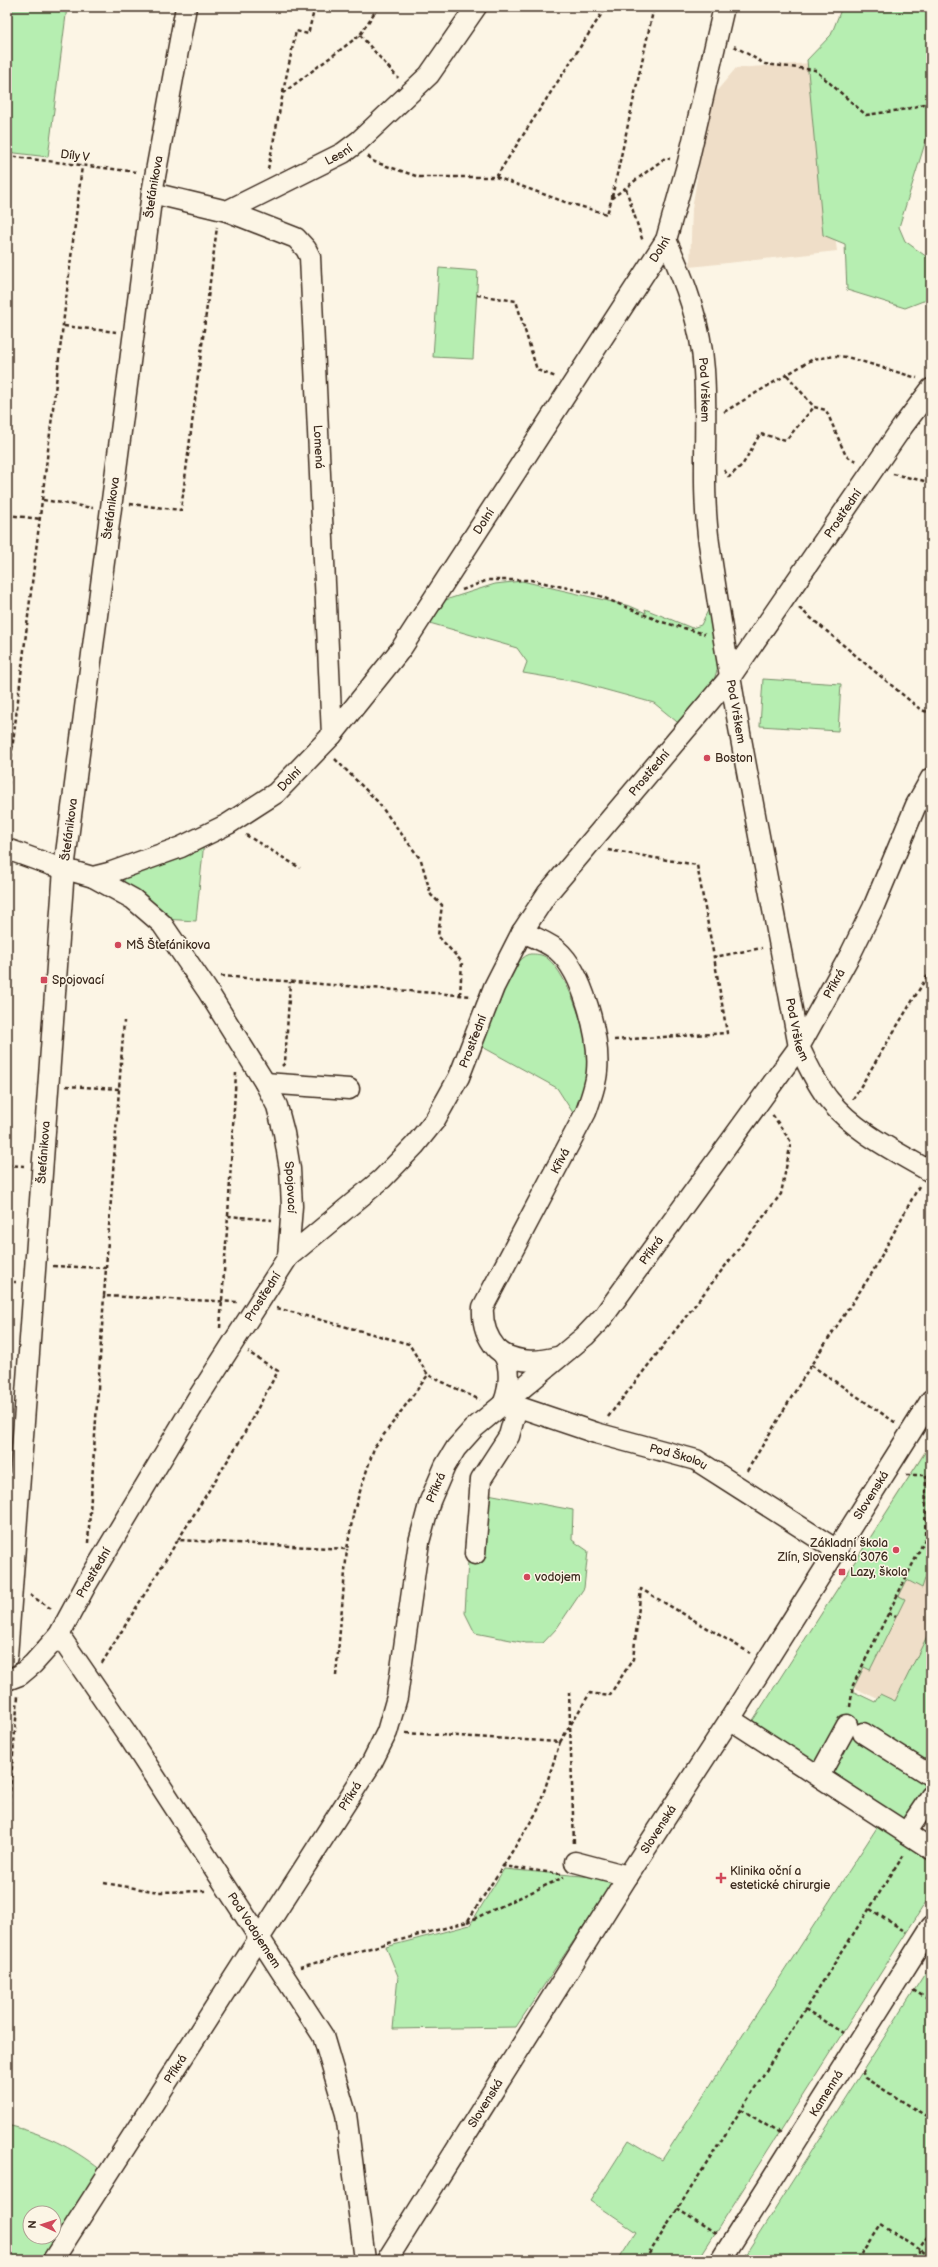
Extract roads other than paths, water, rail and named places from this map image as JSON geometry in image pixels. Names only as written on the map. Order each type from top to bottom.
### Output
[{"type":"street","name":"Štefánikova","points":[[7,1657],[11,1556],[64,869],[152,193],[186,7]]},
{"type":"street","name":"Lesní","points":[[223,210],[264,193],[343,153],[359,141],[429,75],[476,7]]},
{"type":"street","name":"Dolní","points":[[93,877],[109,873],[175,849],[228,824],[276,793],[327,741],[401,649],[666,240],[688,162],[724,7]]},
{"type":"street","points":[[152,193],[223,210]]},
{"type":"street","name":"Lomená","points":[[223,210],[296,238],[306,249],[310,258],[327,741]]},
{"type":"street","name":"Pod Vrškem","points":[[666,240],[695,312],[704,369],[704,444],[709,540],[731,676],[799,1047],[819,1086],[844,1115],[882,1144],[929,1171]]},
{"type":"street","name":"Prostřední","points":[[7,1680],[20,1675],[33,1664],[59,1635],[86,1585],[233,1342],[288,1257],[382,1180],[415,1145],[435,1120],[459,1077],[490,997],[522,932],[547,894],[731,676],[873,470],[927,385]]},
{"type":"street","name":"Příkrá","points":[[53,2260],[372,1762],[387,1732],[397,1697],[419,1542],[430,1501],[445,1466],[456,1448],[506,1406],[559,1356],[585,1336],[603,1317],[762,1100],[799,1047],[854,946],[887,876],[916,805],[931,778]]},
{"type":"street","points":[[7,849],[64,869],[93,877]]},
{"type":"street","name":"Spojovací","points":[[93,877],[123,892],[162,924],[197,975],[244,1049],[277,1106],[284,1133],[290,1169],[291,1222],[288,1257]]},
{"type":"street","name":"Křivá","points":[[475,1554],[481,1479],[509,1436],[506,1406],[509,1383],[503,1354],[491,1341],[485,1329],[483,1308],[592,1098],[598,1070],[596,1041],[585,999],[568,963],[557,950],[541,940],[522,932]]},
{"type":"street","points":[[265,1083],[349,1089]]},
{"type":"street","points":[[503,1354],[514,1359],[529,1362],[542,1361],[559,1356]]},
{"type":"street","name":"Slovenská","points":[[387,2260],[628,1876],[730,1719],[835,1549],[931,1400]]},
{"type":"street","name":"Pod Školou","points":[[506,1406],[596,1433],[696,1460],[835,1549]]},
{"type":"street","name":"Pod Vodojemem","points":[[59,1635],[88,1675],[323,2036],[344,2107],[365,2260]]},
{"type":"street","points":[[730,1719],[931,1849]]},
{"type":"street","points":[[819,1776],[855,1729],[931,1776]]},
{"type":"street","points":[[906,1833],[931,1796]]},
{"type":"street","points":[[575,1862],[628,1876]]},
{"type":"street","name":"Kamenná","points":[[721,2260],[926,1934]]},
{"type":"place","name":"Boston","points":[[707,758]]},
{"type":"place","name":"MŠ Štefánikova","points":[[118,945]]},
{"type":"place","name":"Spojovací","points":[[44,980]]},
{"type":"place","name":"Základní škola Zlín, Slovenská 3076","points":[[896,1550]]},
{"type":"place","name":"Lazy, škola","points":[[842,1572]]},
{"type":"place","name":"vodojem","points":[[527,1577]]},
{"type":"place","name":"Klinika oční a estetické chirurgie","points":[[721,1878]]}]
